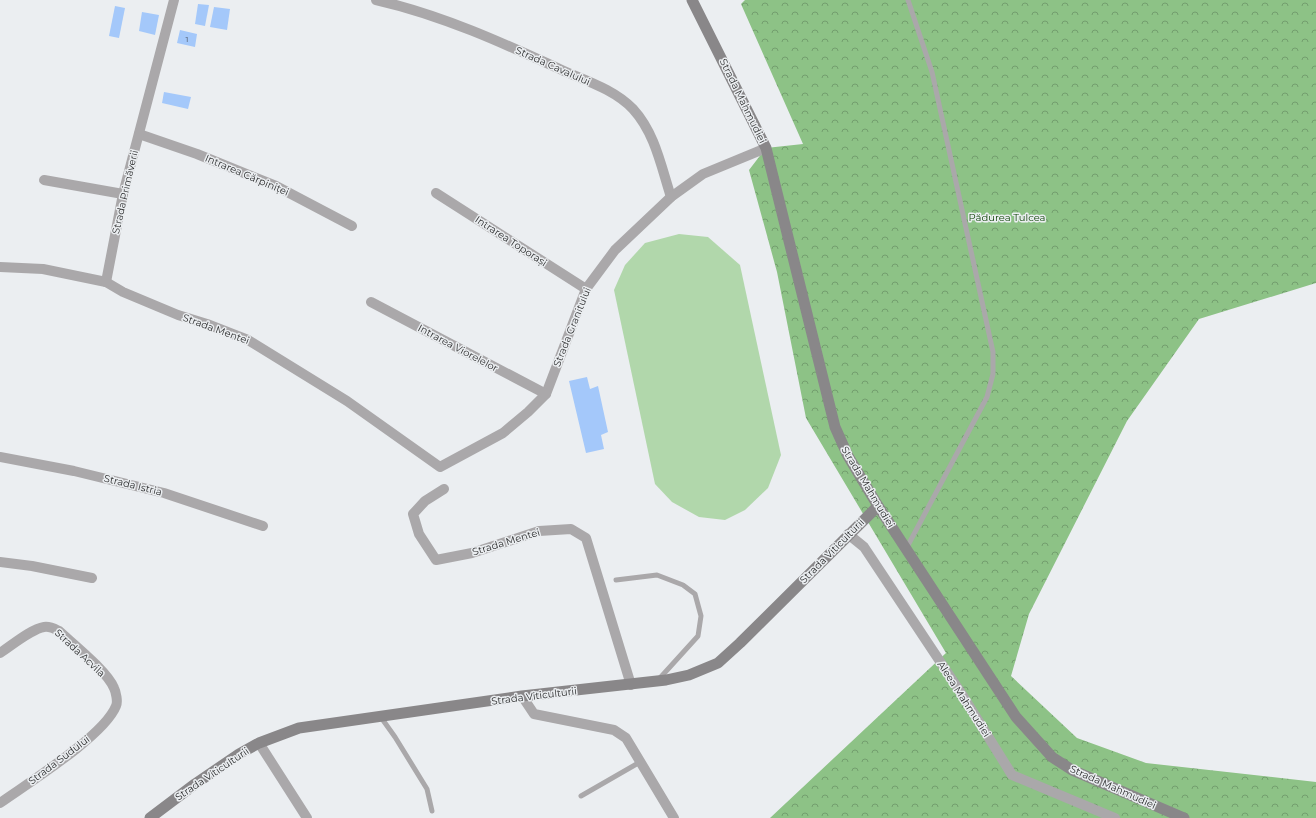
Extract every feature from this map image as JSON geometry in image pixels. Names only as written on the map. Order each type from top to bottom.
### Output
[{"type":"main road","name":"Strada Mahmudiei","points":[[692,0],[766,148],[835,427],[848,456],[878,506],[1016,717],[1038,744],[1052,757],[1072,770],[1184,818]]},
{"type":"main road","name":"Strada Viticulturii","points":[[150,818],[195,784],[259,743],[299,728],[522,696],[657,681],[689,675],[718,663],[878,506]]},
{"type":"street","name":"Strada Primăverii","points":[[106,282],[123,194],[174,0]]},
{"type":"street","name":"Strada Cavalului","points":[[376,0],[399,5],[484,35],[612,93],[632,108],[652,135],[671,197]]},
{"type":"street","name":"Intrarea Cărpiniței","points":[[139,134],[197,154],[276,186],[352,226]]},
{"type":"street","name":"Strada Granitului","points":[[440,467],[503,433],[528,412],[546,394],[586,289],[615,250],[671,197],[703,174],[766,148]]},
{"type":"street","points":[[44,180],[123,194]]},
{"type":"street","name":"Intrarea Toporași","points":[[436,193],[586,289]]},
{"type":"street","points":[[0,267],[43,269],[106,282]]},
{"type":"street","name":"Strada Mentei","points":[[106,282],[123,292],[178,315],[207,324],[248,340],[347,401],[440,467]]},
{"type":"street","name":"Intrarea Viorelelor","points":[[371,302],[546,394]]},
{"type":"street","name":"Strada Istria","points":[[0,457],[74,471],[164,493],[263,526]]},
{"type":"street","name":"Strada Mentei","points":[[444,488],[425,501],[413,514],[419,534],[436,560],[472,553],[539,531],[571,529],[586,538],[631,685]]},
{"type":"street","name":"Aleea Mahmudiei","points":[[848,534],[864,548],[961,693],[1012,775],[1115,818]]},
{"type":"street","points":[[0,562],[32,566],[92,578]]},
{"type":"street","name":"Strada Acvila","points":[[0,653],[36,630],[44,627],[52,627],[59,631],[109,679],[115,689]]},
{"type":"street","name":"Strada Sudului","points":[[0,804],[72,752],[94,734],[110,717],[117,704],[115,689]]},
{"type":"street","points":[[522,696],[534,714],[614,730],[626,738],[674,818]]},
{"type":"street","points":[[259,743],[307,818]]},
{"type":"lane","points":[[906,549],[987,397],[993,374],[993,352],[932,72],[908,0]]},
{"type":"lane","points":[[616,580],[657,575],[683,585],[695,594],[701,616],[698,636],[657,681]]},
{"type":"lane","points":[[379,716],[395,737],[427,789],[432,811]]},
{"type":"lane","points":[[581,796],[640,762]]},
{"type":"green space","name":"Pădurea Tulcea","points":[[745,0],[1316,0],[1316,283],[1199,319],[1127,421],[1029,614],[1011,676],[1077,738],[1146,763],[1316,782],[1316,818],[770,818],[946,653],[806,418],[777,272],[749,170],[766,148],[803,144],[741,4]]},
{"type":"green space","points":[[679,234],[708,237],[740,265],[781,455],[768,488],[745,510],[725,520],[699,517],[672,502],[655,484],[614,290],[625,265],[645,243]]},
{"type":"building","points":[[198,4],[209,5],[205,26],[195,24]]},
{"type":"building","points":[[115,6],[125,8],[119,38],[109,36]]},
{"type":"building","points":[[214,7],[230,9],[227,30],[210,27]]},
{"type":"building","points":[[142,12],[159,15],[155,35],[139,31]]},
{"type":"building","points":[[180,30],[197,34],[195,47],[177,43]]},
{"type":"building","points":[[164,92],[191,97],[188,109],[162,103]]},
{"type":"building","points":[[587,377],[590,389],[598,386],[608,432],[601,435],[604,449],[586,453],[569,381]]}]
